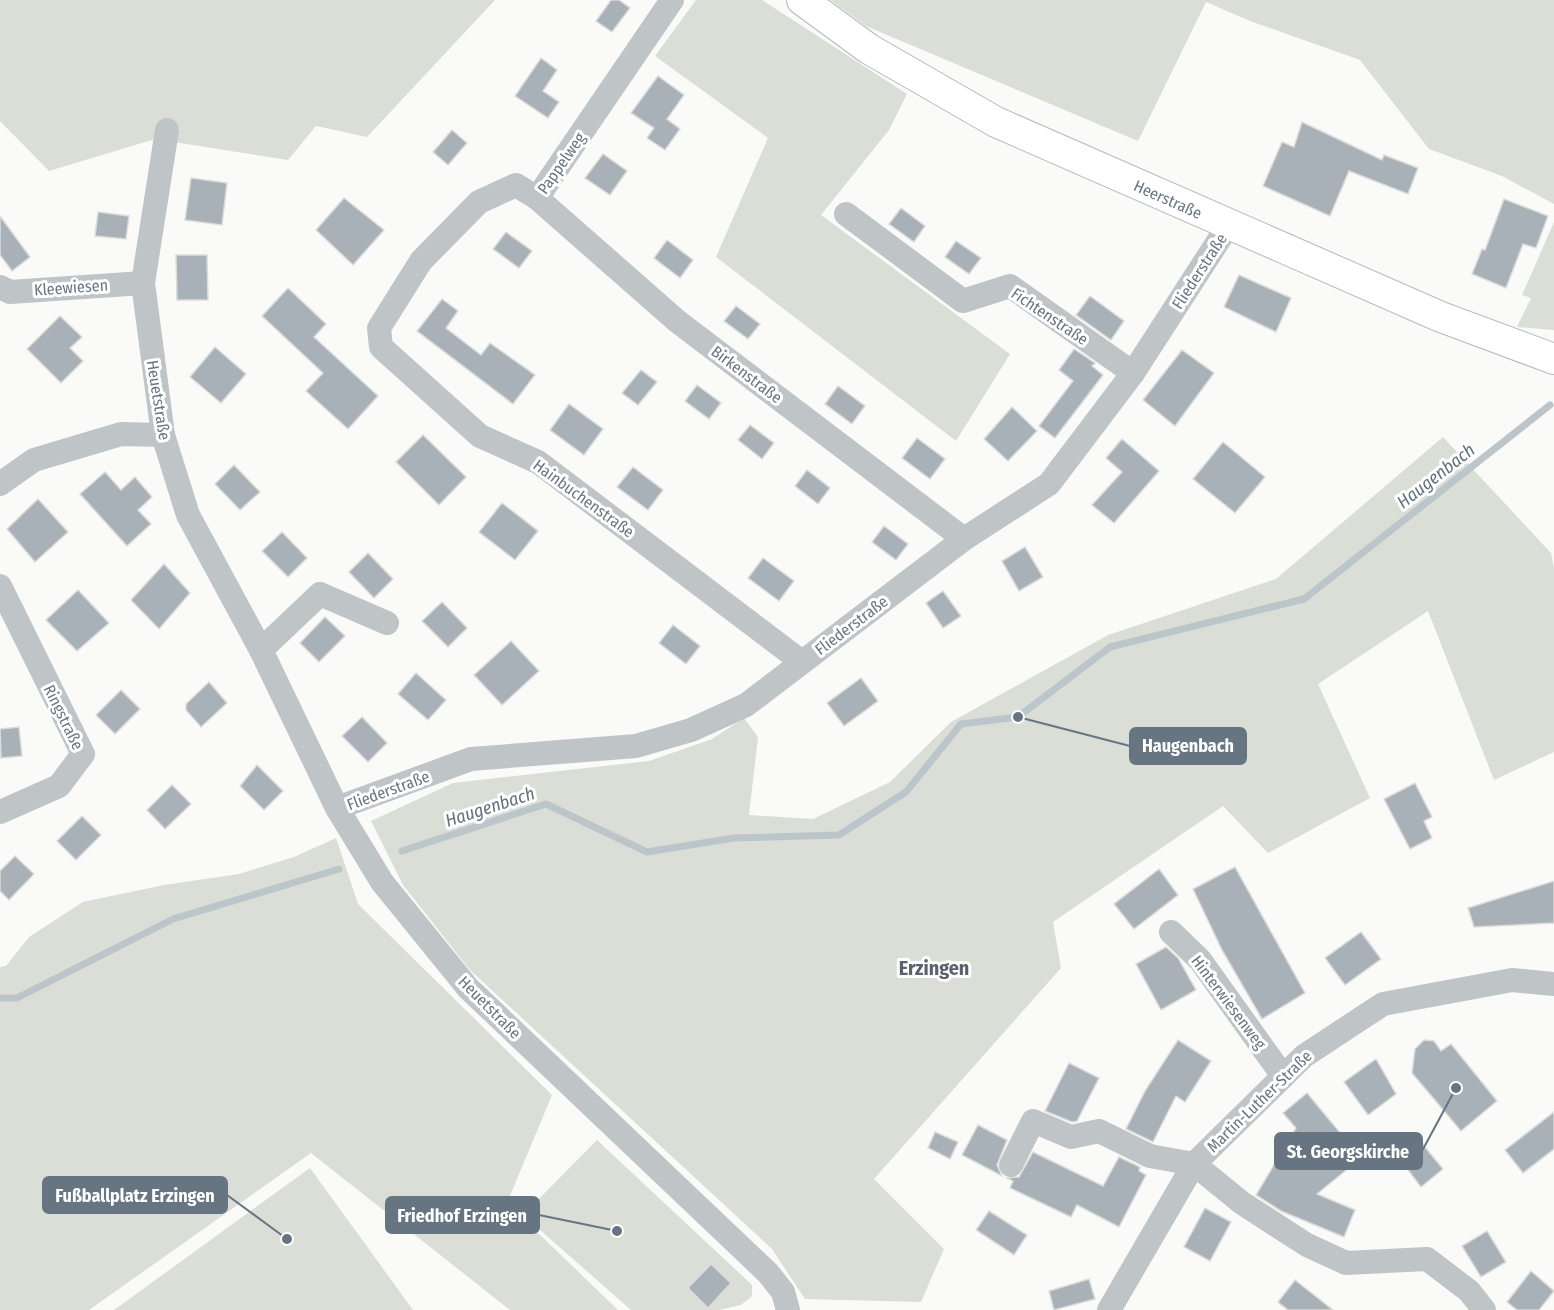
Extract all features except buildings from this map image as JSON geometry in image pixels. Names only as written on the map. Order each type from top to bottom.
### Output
[{"type":"main road","name":"Heerstraße","points":[[802,0],[869,50],[996,122],[1228,226],[1441,317],[1554,359]]},
{"type":"street","name":"Pappelweg","points":[[379,328],[421,261],[479,202],[516,185],[537,198],[672,0]]},
{"type":"street","name":"Heuetstraße","points":[[166,130],[143,283],[163,435],[188,514],[261,650],[337,808],[382,882],[468,988],[768,1272],[783,1292],[788,1310]]},
{"type":"street","name":"Birkenstraße","points":[[537,198],[677,321],[964,539]]},
{"type":"street","name":"Fichtenstraße","points":[[846,214],[963,301],[1010,286],[1133,373]]},
{"type":"street","name":"Fliederstraße","points":[[337,808],[471,759],[636,746],[691,730],[746,705],[964,539],[1049,484],[1133,373],[1228,226]]},
{"type":"street","name":"Kleewiesen","points":[[0,287],[10,292],[143,283]]},
{"type":"street","name":"Hainbuchenstraße","points":[[379,328],[381,347],[480,436],[538,462],[802,662]]},
{"type":"street","points":[[0,484],[34,460],[121,434],[163,435]]},
{"type":"street","name":"Ringstraße","points":[[0,586],[83,754],[59,786],[0,812]]},
{"type":"street","points":[[261,650],[320,594],[387,623]]},
{"type":"street","name":"Hinterwiesenweg","points":[[1171,932],[1200,960],[1283,1076]]},
{"type":"street","name":"Martin-Luther-Straße","points":[[1109,1310],[1194,1164],[1304,1056],[1383,1004],[1512,980],[1554,984]]},
{"type":"street","points":[[1011,1165],[1034,1120],[1071,1137],[1099,1131],[1150,1156],[1194,1164],[1242,1203],[1307,1245],[1346,1263],[1427,1259],[1469,1291],[1484,1310]]},
{"type":"shaded area","points":[[0,0],[495,0],[367,137],[316,126],[288,160],[155,139],[49,171],[0,121]]},
{"type":"shaded area","points":[[696,0],[762,0],[907,94],[889,130],[821,215],[1010,354],[956,441],[716,257],[768,138],[655,56]]},
{"type":"shaded area","points":[[830,0],[1554,0],[1554,204],[1502,176],[1429,149],[1360,60],[1250,21],[1206,2],[1138,141],[866,26]]},
{"type":"shaded area","points":[[1554,222],[1554,330],[1517,327],[1531,298],[1522,295]]},
{"type":"shaded area","points":[[1443,437],[1551,553],[1554,568],[1554,752],[1494,780],[1428,611],[1318,684],[1370,798],[1268,853],[1223,806],[1053,922],[1061,968],[874,1179],[944,1249],[921,1302],[805,1299],[772,1249],[470,970],[403,885],[371,821],[453,783],[649,761],[712,739],[744,718],[758,737],[749,815],[813,819],[890,782],[951,722],[1108,635],[1276,579]]},
{"type":"shaded area","points":[[336,838],[358,904],[552,1095],[507,1203],[618,1310],[510,1310],[311,1153],[89,1310],[0,1310],[0,967],[6,966],[29,937],[83,902],[164,885],[239,874],[294,857]]},
{"type":"shaded area","points":[[597,1140],[752,1285],[752,1296],[741,1305],[719,1310],[631,1310],[523,1215]]},
{"type":"shaded area","points":[[310,1168],[413,1310],[114,1310]]},
{"type":"waterway","name":"Haugenbach","points":[[402,851],[546,804],[647,852],[734,838],[839,835],[906,792],[961,724],[1018,717],[1110,647],[1304,599],[1550,405]]},
{"type":"waterway","name":"Haugenbach","points":[[0,998],[17,998],[173,919],[339,869]]},
{"type":"place","name":"Haugenbach","points":[[1018,717]]},
{"type":"place","name":"St. Georgskirche","points":[[1456,1088]]},
{"type":"place","name":"Friedhof Erzingen","points":[[617,1231]]},
{"type":"place","name":"Fußballplatz Erzingen","points":[[287,1239]]},
{"type":"district","name":"Erzingen","points":[[934,968]]}]
